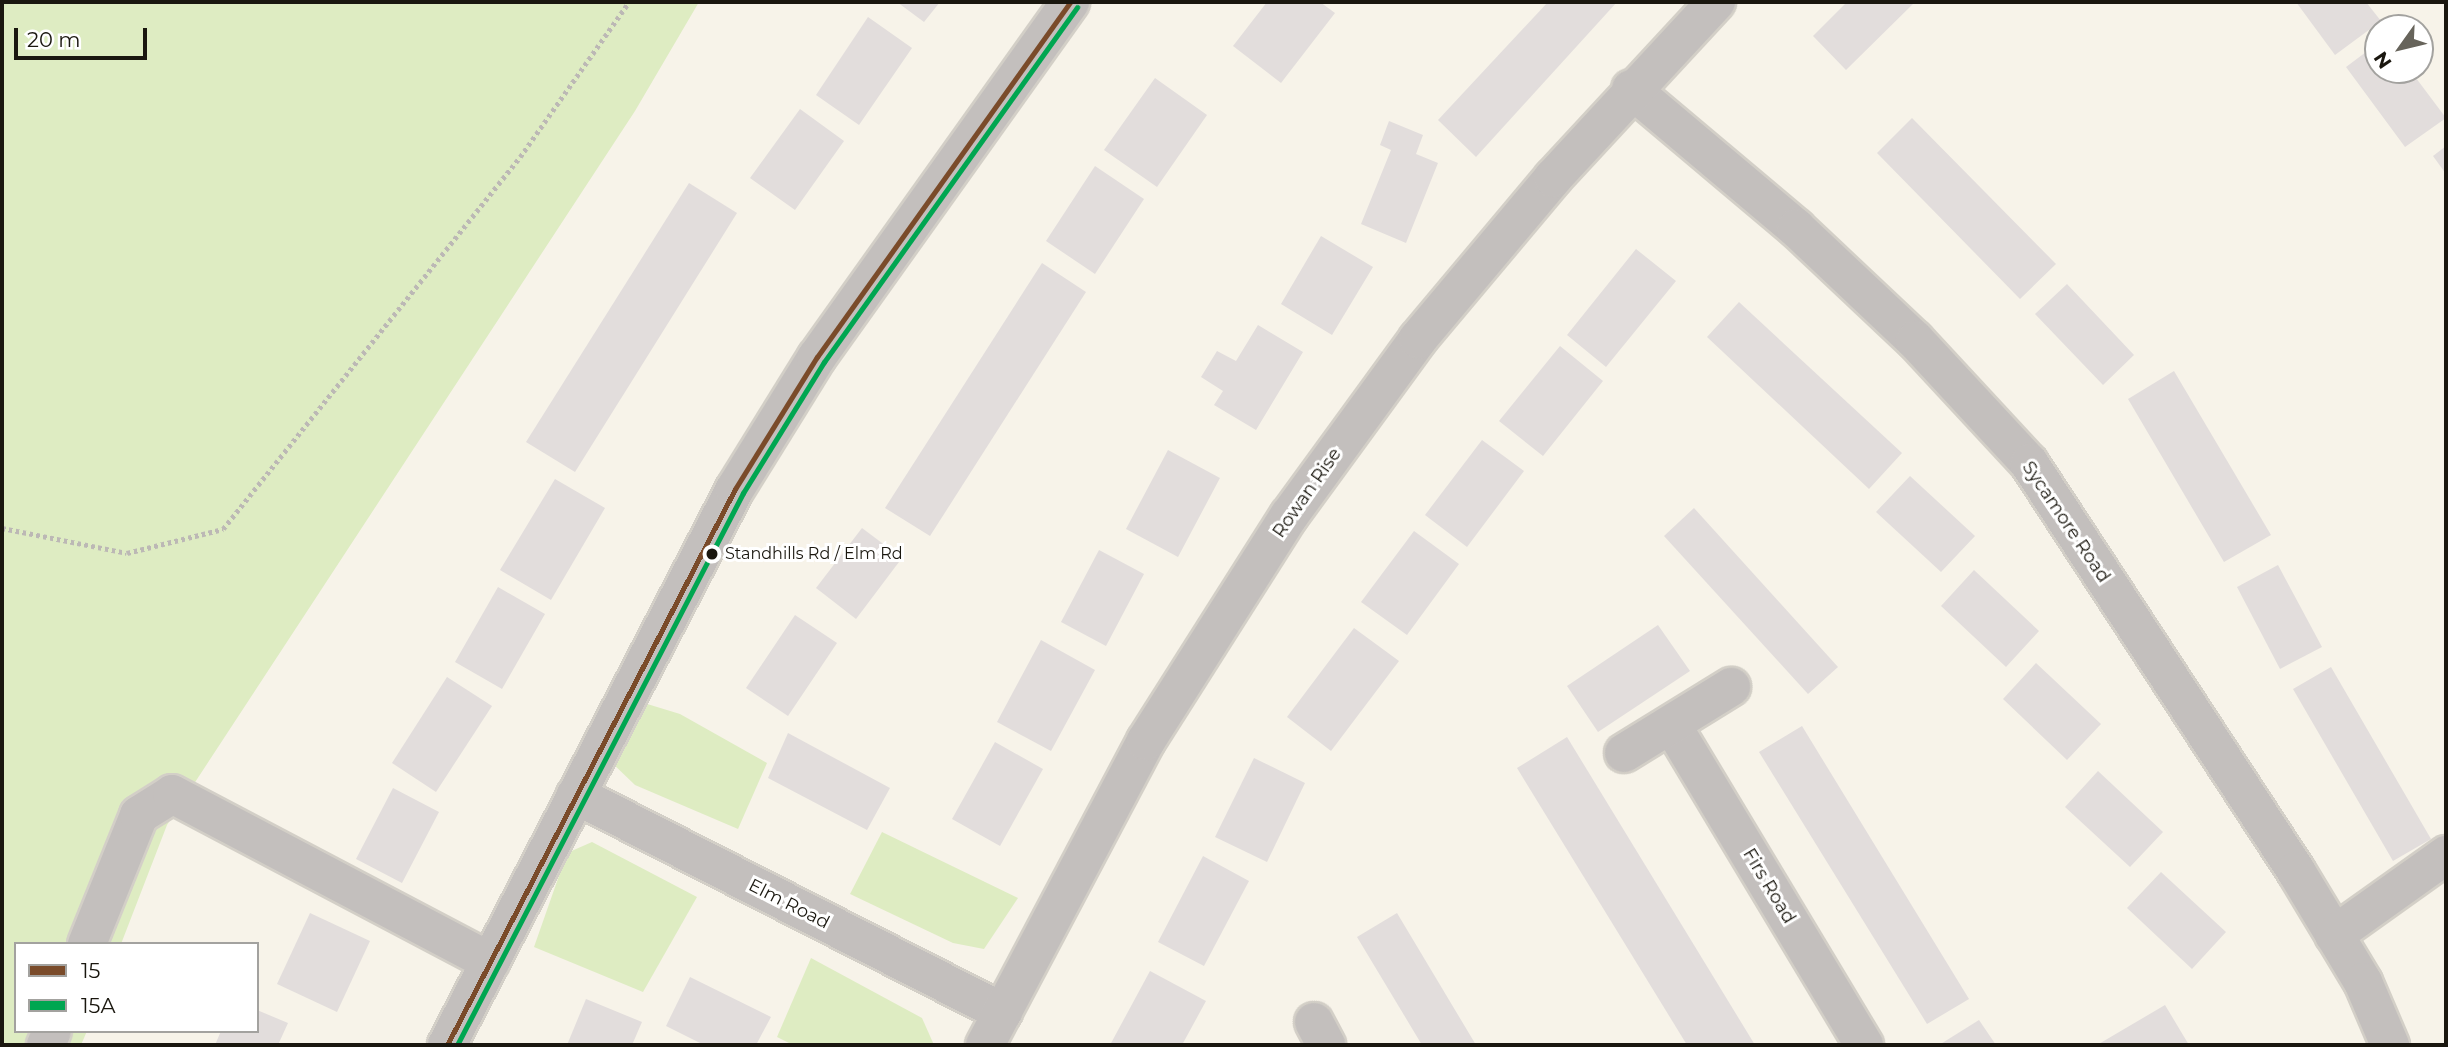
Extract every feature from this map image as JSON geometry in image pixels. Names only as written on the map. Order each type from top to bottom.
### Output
[{"type":"street","points":[[447,1045],[735,489],[803,379],[1070,2]]},
{"type":"street","name":"Rowan Rise","points":[[994,1029],[1146,741],[1289,516],[1418,339],[1631,89],[1716,2]]},
{"type":"street","name":"Sycamore Road","points":[[1631,89],[1796,228],[1915,340],[2029,463],[2334,935],[2390,1045]]},
{"type":"street","points":[[1624,753],[1674,727],[1731,687]]},
{"type":"street","name":"Firs Road","points":[[1674,727],[1864,1045]]},
{"type":"street","points":[[88,942],[139,816],[172,794],[490,962]]},
{"type":"street","name":"Elm Road","points":[[576,795],[994,1029]]},
{"type":"street","points":[[2334,935],[2446,855]]},
{"type":"path","points":[[2,528],[127,552],[222,529],[520,156],[629,2]]},
{"type":"green space","points":[[2,2],[699,2],[635,111],[167,825],[122,942],[14,942],[14,1033],[86,1033],[81,1045],[2,1045]]},
{"type":"green space","points":[[644,703],[680,714],[767,763],[738,829],[635,785],[609,760]]},
{"type":"green space","points":[[882,832],[1018,898],[984,949],[953,943],[850,894]]},
{"type":"green space","points":[[592,842],[697,897],[643,992],[534,947],[567,853]]},
{"type":"green space","points":[[811,958],[922,1018],[934,1045],[793,1045],[777,1037]]},
{"type":"building","points":[[897,2],[940,2],[924,22]]},
{"type":"building","points":[[1267,2],[1320,2],[1335,13],[1281,83],[1233,46]]},
{"type":"building","points":[[1548,2],[1617,2],[1476,157],[1438,120]]},
{"type":"building","points":[[1847,2],[1915,2],[1846,70],[1813,36]]},
{"type":"building","points":[[2296,2],[2366,2],[2375,14],[2364,14],[2364,34],[2335,55]]},
{"type":"building","points":[[868,17],[912,48],[859,125],[816,95]]},
{"type":"building","points":[[2364,54],[2364,84],[2420,84],[2446,118],[2405,147],[2346,67]]},
{"type":"building","points":[[1155,78],[1207,115],[1157,187],[1104,150]]},
{"type":"building","points":[[800,109],[844,141],[795,210],[750,178]]},
{"type":"building","points":[[1912,118],[2056,264],[2020,299],[1877,153]]},
{"type":"building","points":[[1389,121],[1423,135],[1416,154],[1438,163],[1406,243],[1361,224],[1391,150],[1380,145]]},
{"type":"building","points":[[2446,146],[2446,174],[2433,156]]},
{"type":"building","points":[[1095,166],[1144,199],[1095,274],[1046,241]]},
{"type":"building","points":[[689,183],[737,213],[575,472],[526,442]]},
{"type":"building","points":[[1321,236],[1373,267],[1332,335],[1281,304]]},
{"type":"building","points":[[1636,249],[1676,281],[1606,367],[1567,335]]},
{"type":"building","points":[[1042,263],[1086,292],[930,536],[885,508]]},
{"type":"building","points":[[2067,284],[2134,355],[2103,385],[2035,314]]},
{"type":"building","points":[[1739,302],[1902,453],[1869,489],[1707,337]]},
{"type":"building","points":[[1258,325],[1303,352],[1256,430],[1214,405],[1223,391],[1201,377],[1217,351],[1236,361]]},
{"type":"building","points":[[1560,346],[1603,381],[1543,456],[1499,421]]},
{"type":"building","points":[[2174,371],[2271,535],[2224,562],[2128,399]]},
{"type":"building","points":[[1482,440],[1524,471],[1467,547],[1425,515]]},
{"type":"building","points":[[1168,450],[1220,478],[1178,557],[1126,529]]},
{"type":"building","points":[[1910,476],[1975,536],[1941,572],[1876,512]]},
{"type":"building","points":[[555,479],[605,508],[551,600],[500,570]]},
{"type":"building","points":[[1694,508],[1838,667],[1808,694],[1664,536]]},
{"type":"building","points":[[862,528],[902,558],[856,619],[816,588]]},
{"type":"building","points":[[1414,531],[1459,564],[1407,635],[1361,602]]},
{"type":"building","points":[[1099,550],[1144,574],[1106,646],[1061,622]]},
{"type":"building","points":[[2278,565],[2322,647],[2280,669],[2237,587]]},
{"type":"building","points":[[1974,570],[2039,631],[2006,667],[1941,606]]},
{"type":"building","points":[[498,587],[545,614],[502,689],[455,662]]},
{"type":"building","points":[[795,615],[837,643],[788,716],[746,688]]},
{"type":"building","points":[[1658,625],[1690,671],[1598,732],[1567,686]]},
{"type":"building","points":[[1354,628],[1399,661],[1331,751],[1287,717]]},
{"type":"building","points":[[1041,640],[1095,670],[1051,751],[997,722]]},
{"type":"building","points":[[2036,663],[2101,724],[2067,760],[2003,699]]},
{"type":"building","points":[[2331,667],[2431,839],[2393,861],[2293,689]]},
{"type":"building","points":[[447,677],[492,706],[436,792],[392,763]]},
{"type":"building","points":[[1802,726],[1969,999],[1927,1024],[1759,752]]},
{"type":"building","points":[[788,733],[890,788],[867,830],[768,778]]},
{"type":"building","points":[[1567,737],[1755,1045],[1687,1045],[1517,768]]},
{"type":"building","points":[[995,742],[1043,769],[1000,846],[952,819]]},
{"type":"building","points":[[1254,758],[1305,783],[1267,862],[1215,837]]},
{"type":"building","points":[[2098,771],[2163,832],[2130,867],[2065,807]]},
{"type":"building","points":[[393,788],[439,812],[402,883],[356,859]]},
{"type":"building","points":[[1203,856],[1249,881],[1204,966],[1158,942]]},
{"type":"building","points":[[2161,872],[2226,932],[2192,969],[2127,908]]},
{"type":"building","points":[[310,913],[370,941],[337,1012],[277,984]]},
{"type":"building","points":[[1397,913],[1476,1045],[1422,1045],[1357,937]]},
{"type":"building","points":[[1150,971],[1206,1001],[1182,1045],[1110,1045]]},
{"type":"building","points":[[690,977],[771,1017],[756,1045],[704,1045],[666,1026]]},
{"type":"building","points":[[586,999],[642,1022],[632,1045],[567,1045]]},
{"type":"building","points":[[2165,1005],[2189,1045],[2097,1045]]},
{"type":"building","points":[[259,1011],[288,1023],[278,1045],[215,1045],[220,1033],[259,1033]]},
{"type":"building","points":[[1979,1020],[1996,1045],[1939,1045]]},
{"type":"transit line","name":"15","points":[[447,1045],[735,489],[817,357],[1070,2]]},
{"type":"transit line","name":"15A","points":[[457,1045],[743,493],[824,362],[1077,7]]},
{"type":"place","name":"Standhills Rd / Elm Rd","points":[[712,554]]}]
